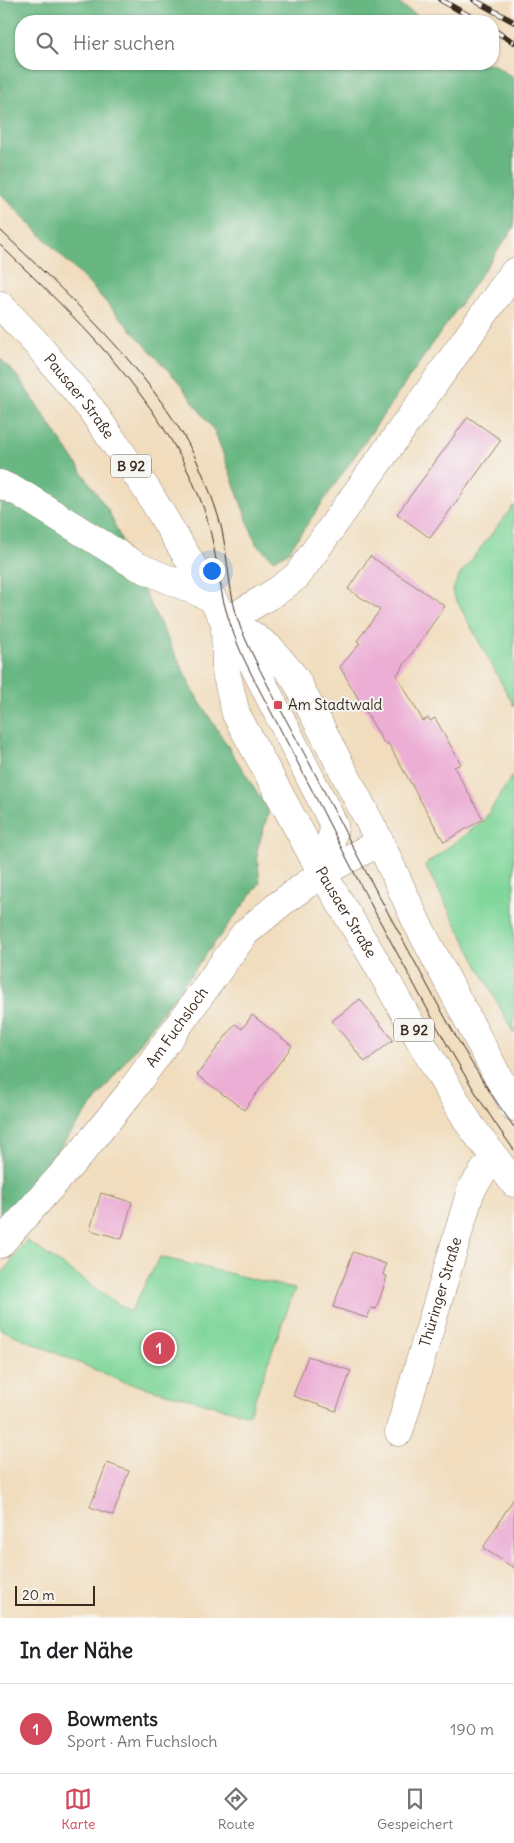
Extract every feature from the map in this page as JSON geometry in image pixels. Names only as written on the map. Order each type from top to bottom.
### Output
[{"type":"main road","points":[[225,622],[277,591],[297,576],[514,272]]},
{"type":"main road","name":"Pausaer Straße","points":[[0,305],[36,343],[91,409],[147,490],[212,598],[225,622],[226,672],[236,714],[322,873],[470,1125],[514,1183]]},
{"type":"main road","points":[[0,484],[20,492],[137,566],[212,598]]},
{"type":"main road","points":[[225,622],[247,652],[334,825],[322,873]]},
{"type":"main road","points":[[225,622],[252,635],[270,648],[295,678],[380,842],[418,923],[514,1107]]},
{"type":"main road","points":[[334,825],[380,842]]},
{"type":"main road","name":"Am Fuchsloch","points":[[0,1244],[82,1152],[129,1094],[245,933],[281,903],[322,873],[380,842]]},
{"type":"main road","name":"Thüringer Straße","points":[[399,1432],[471,1190],[485,1169],[497,1160]]},
{"type":"green space","points":[[0,0],[393,0],[417,15],[15,15],[15,70],[499,70],[499,68],[514,78],[514,227],[288,552],[274,560],[256,544],[215,432],[177,380],[92,287],[0,193]]},
{"type":"green space","points":[[0,358],[18,377],[109,512],[143,589],[196,696],[269,811],[257,851],[260,883],[0,1227]]},
{"type":"green space","points":[[514,505],[514,706],[452,592],[459,576]]},
{"type":"green space","points":[[514,773],[514,1034],[425,865],[484,820]]},
{"type":"green space","points":[[26,1240],[130,1312],[160,1257],[295,1289],[249,1415],[121,1381],[0,1329],[0,1277]]},
{"type":"building","points":[[468,417],[501,440],[430,538],[397,514]]},
{"type":"building","points":[[370,556],[445,606],[397,675],[423,721],[428,718],[430,721],[435,718],[461,764],[454,767],[483,819],[444,842],[388,743],[385,745],[340,667],[360,643],[357,641],[380,610],[348,589]]},
{"type":"building","points":[[360,999],[393,1040],[365,1062],[332,1021]]},
{"type":"building","points":[[252,1015],[292,1046],[244,1110],[197,1075],[235,1024],[242,1029]]},
{"type":"building","points":[[101,1193],[132,1202],[122,1239],[90,1230]]},
{"type":"building","points":[[353,1252],[386,1264],[383,1275],[387,1276],[382,1292],[376,1309],[371,1308],[367,1318],[333,1307]]},
{"type":"building","points":[[308,1356],[351,1371],[336,1411],[293,1396]]},
{"type":"building","points":[[107,1463],[129,1471],[113,1515],[90,1507]]},
{"type":"building","points":[[514,1498],[514,1568],[483,1548]]},
{"type":"tram line","points":[[0,230],[74,301],[121,351],[163,404],[188,443],[210,491],[218,515],[237,616],[250,650],[433,996],[458,1041],[514,1127]]},
{"type":"tram line","points":[[0,245],[58,301],[113,360],[138,392],[182,459],[204,508],[211,534],[223,599],[249,670],[364,892],[434,1021],[480,1100],[514,1150]]},
{"type":"railway","points":[[441,0],[467,15]]},
{"type":"railway","points":[[474,0],[514,22]]},
{"type":"railway","points":[[499,33],[514,42]]},
{"type":"place","name":"Am Stadtwald","points":[[278,705]]},
{"type":"place","name":"Bowments","points":[[159,1348]]}]
